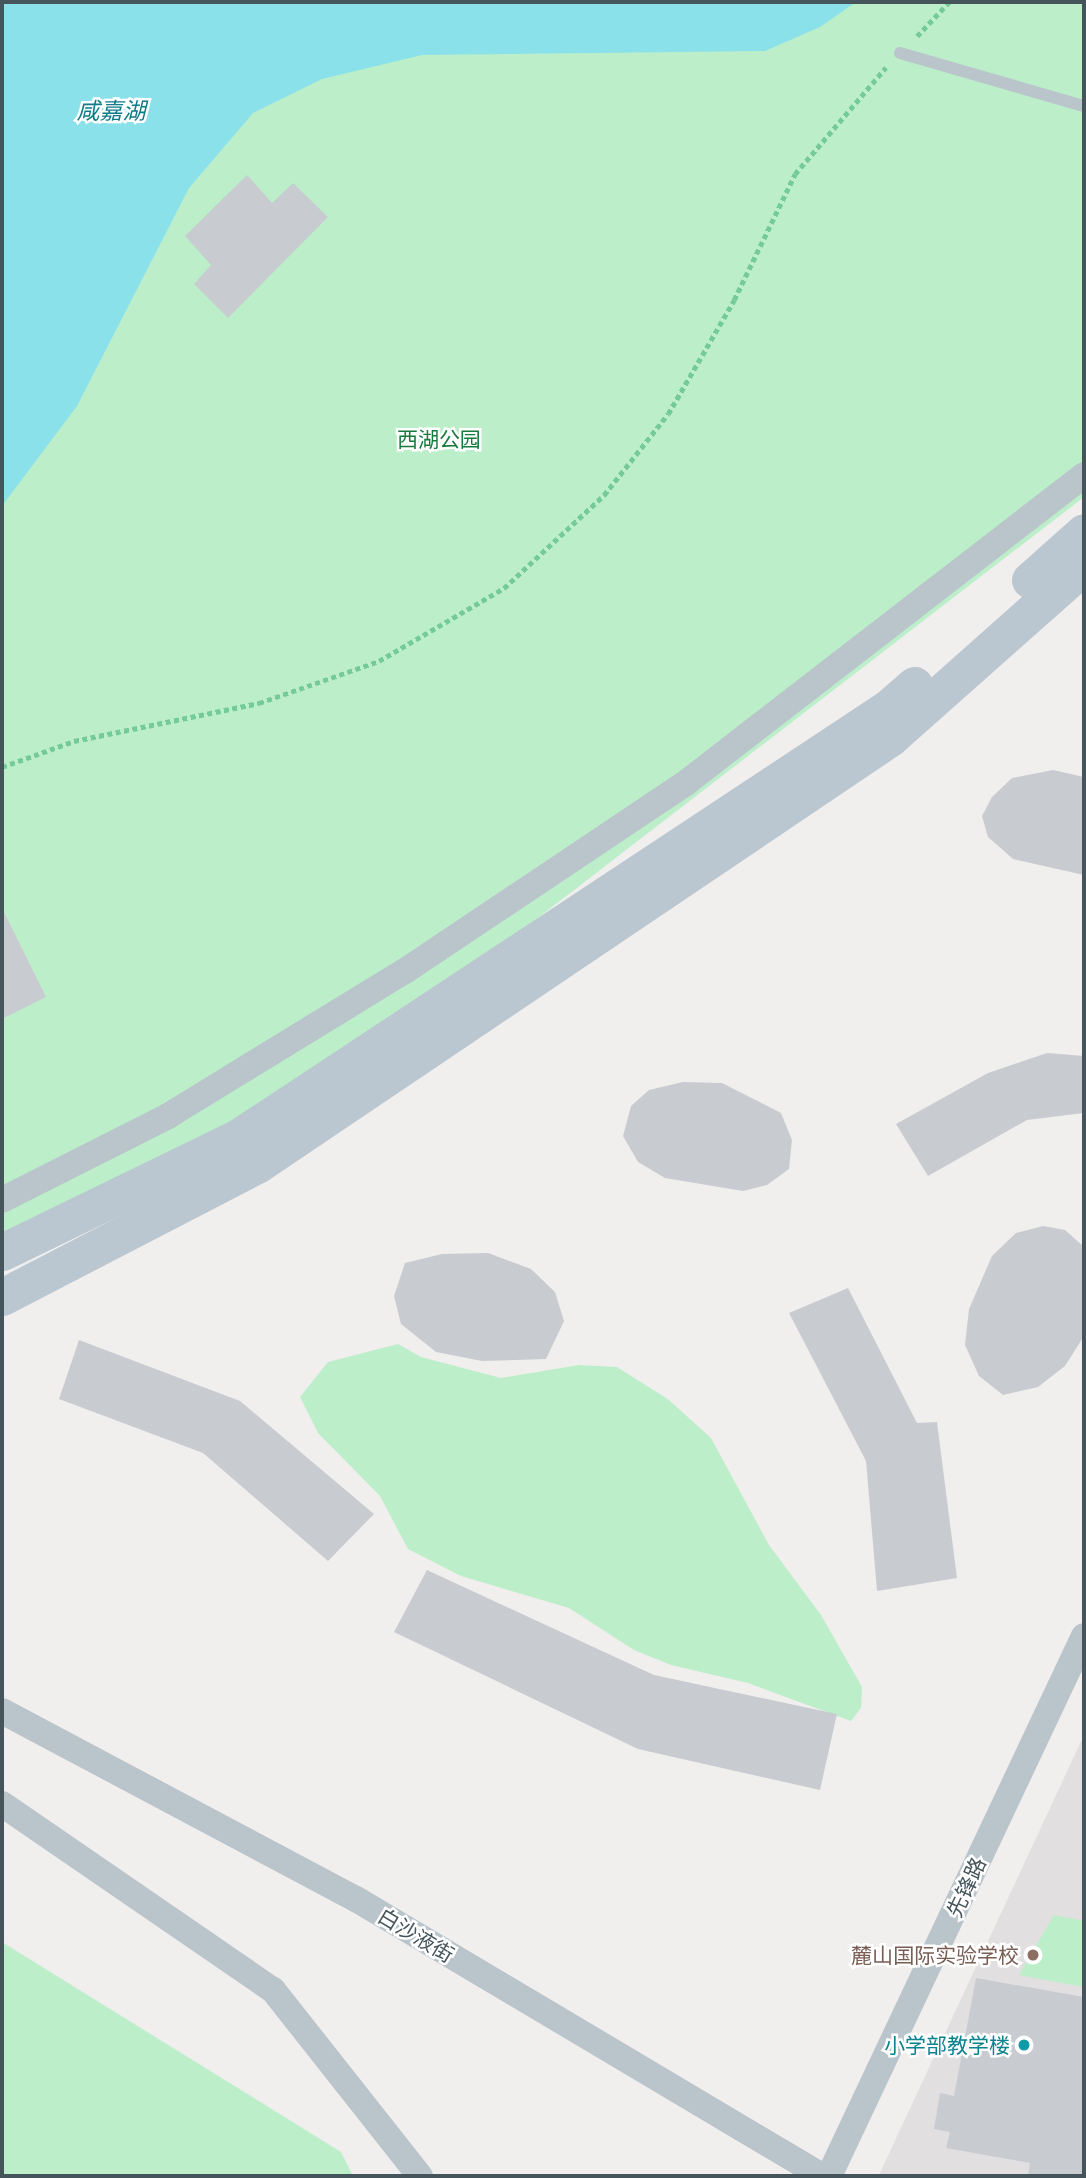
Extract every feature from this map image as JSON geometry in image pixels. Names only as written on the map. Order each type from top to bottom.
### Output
[{"type":"main road","points":[[2,1252],[237,1138],[888,708],[1084,532]]},
{"type":"main road","points":[[2,1297],[257,1165],[879,746],[1084,566]]},
{"type":"street","points":[[2,1200],[180,1108],[405,971],[642,812],[1084,475]]},
{"type":"street","name":"先锋路","points":[[829,2176],[1084,1636]]},
{"type":"street","name":"白沙液街","points":[[2,1711],[356,1899],[822,2176]]},
{"type":"street","points":[[2,1804],[273,1990],[420,2176]]},
{"type":"lane","points":[[900,54],[1084,106]]},
{"type":"path","points":[[2,767],[74,741],[259,703],[379,661],[504,588],[604,495],[667,414],[734,300],[795,174],[949,2]]},
{"type":"shaded area","name":"麓山国际实验学校","points":[[1084,1735],[1084,2176],[879,2175]]},
{"type":"green space","name":"西湖公园","points":[[2,2],[1084,2],[1084,497],[347,1065],[2,1250]]},
{"type":"green space","points":[[398,1344],[421,1357],[501,1378],[579,1365],[617,1367],[669,1400],[711,1438],[769,1545],[821,1615],[862,1687],[861,1708],[851,1721],[748,1683],[671,1665],[634,1650],[569,1608],[461,1576],[408,1549],[380,1496],[318,1433],[300,1397],[328,1362]]},
{"type":"green space","points":[[1054,1915],[1084,1921],[1084,1987],[1019,1975]]},
{"type":"green space","points":[[2,1942],[341,2152],[353,2176],[2,2176]]},
{"type":"water","name":"咸嘉湖","points":[[2,2],[856,2],[820,27],[765,51],[422,55],[322,79],[253,113],[189,188],[77,406],[2,506]]},
{"type":"building","points":[[247,175],[272,203],[293,183],[328,217],[228,318],[194,284],[211,265],[185,236]]},
{"type":"building","points":[[1053,770],[1084,777],[1084,875],[1013,859],[988,837],[982,816],[992,797],[1012,778]]},
{"type":"building","points":[[2,908],[46,997],[4,1018],[2,1014]]},
{"type":"building","points":[[1047,1053],[1084,1056],[1084,1113],[1027,1120],[928,1176],[896,1124],[988,1073]]},
{"type":"building","points":[[683,1082],[722,1083],[781,1113],[792,1140],[789,1169],[767,1185],[743,1191],[665,1178],[638,1162],[623,1136],[631,1106],[649,1090]]},
{"type":"building","points":[[1043,1226],[1065,1230],[1083,1246],[1084,1336],[1065,1366],[1038,1387],[1003,1395],[979,1376],[965,1345],[969,1309],[992,1256],[1016,1233]]},
{"type":"building","points":[[488,1253],[531,1269],[555,1292],[564,1321],[546,1359],[482,1361],[436,1352],[401,1324],[394,1296],[405,1263],[442,1254]]},
{"type":"building","points":[[848,1288],[917,1423],[937,1422],[957,1578],[877,1591],[866,1461],[789,1313]]},
{"type":"building","points":[[79,1340],[240,1401],[374,1514],[328,1561],[203,1453],[59,1399]]},
{"type":"building","points":[[427,1570],[654,1675],[837,1714],[820,1790],[638,1749],[394,1632]]},
{"type":"building","name":"小学部教学楼","points":[[976,1978],[1084,1997],[1084,2176],[1028,2176],[1030,2163],[946,2148],[950,2132],[934,2129],[940,2093],[954,2096]]},
{"type":"place","name":"麓山国际实验学校","points":[[1033,1955]]},
{"type":"place","name":"小学部教学楼","points":[[1024,2045]]}]
